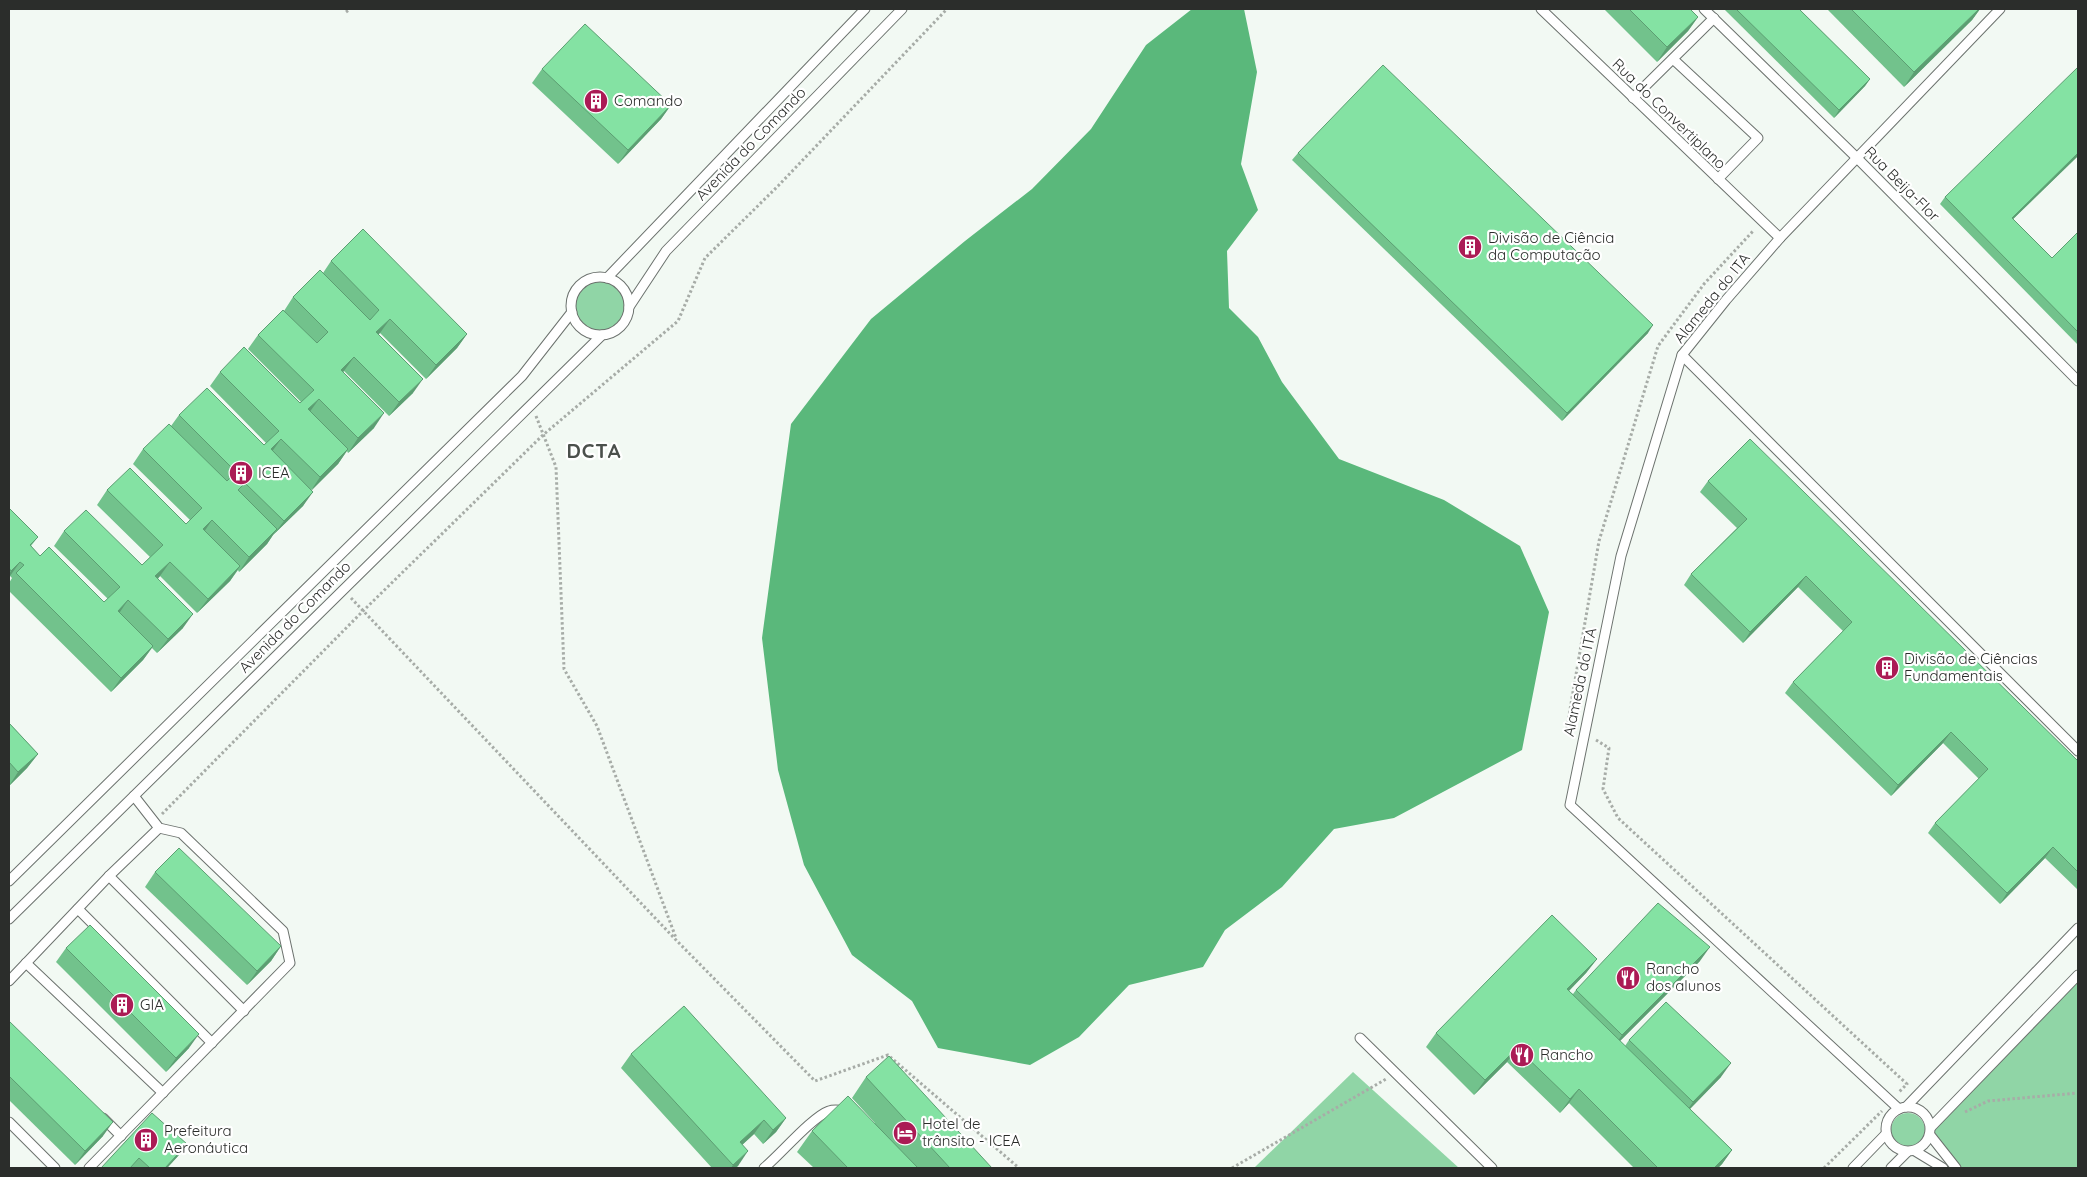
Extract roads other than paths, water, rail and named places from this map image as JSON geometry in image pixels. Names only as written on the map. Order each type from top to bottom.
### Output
[{"type":"lane","name":"Avenida do Comando","points":[[607,278],[865,9]]},
{"type":"lane","name":"Avenida do Comando","points":[[629,307],[666,251],[902,9]]},
{"type":"lane","name":"Rua do Convertiplano","points":[[1540,9],[1780,238]]},
{"type":"lane","name":"Rua Beija-Flor","points":[[1704,9],[1857,158],[2078,381]]},
{"type":"lane","name":"Alameda do ITA","points":[[1902,1108],[1890,1102],[1570,805],[1583,733],[1621,556],[1682,356],[1726,300],[1780,238],[2000,9]]},
{"type":"lane","points":[[1633,98],[1714,18]]},
{"type":"lane","points":[[1673,58],[1758,138],[1718,179]]},
{"type":"lane","points":[[607,278],[616,282],[623,289],[628,298],[629,307],[624,323],[610,333],[602,335],[586,332],[574,320],[571,303],[577,288],[590,279],[607,278]]},
{"type":"lane","name":"Avenida do Comando","points":[[9,881],[522,376],[572,312]]},
{"type":"lane","name":"Avenida do Comando","points":[[9,919],[602,335]]},
{"type":"lane","points":[[1682,356],[2078,751]]},
{"type":"lane","points":[[89,1168],[290,963],[283,931],[181,833],[156,825],[134,796]]},
{"type":"lane","points":[[9,981],[156,825]]},
{"type":"lane","points":[[109,876],[244,1011]]},
{"type":"lane","points":[[78,909],[212,1043]]},
{"type":"lane","points":[[1853,1168],[1886,1134],[1888,1119],[1902,1108],[2078,928]]},
{"type":"lane","points":[[26,963],[163,1093]]},
{"type":"lane","points":[[1930,1131],[2078,975]]},
{"type":"lane","points":[[1360,1038],[1397,1072],[1492,1168]]},
{"type":"lane","points":[[93,1108],[121,1136]]},
{"type":"lane","points":[[1891,1168],[1911,1151],[1927,1142],[1930,1131],[1929,1120],[1920,1110],[1902,1108]]},
{"type":"lane","points":[[764,1168],[776,1165],[817,1118],[829,1111],[839,1110],[852,1116]]},
{"type":"lane","points":[[9,1122],[55,1168]]},
{"type":"lane","points":[[1930,1131],[1956,1168]]},
{"type":"lane","points":[[1886,1134],[1893,1146],[1911,1151],[1942,1168]]},
{"type":"place","name":"Comando","points":[[596,101]]},
{"type":"place","name":"Divisão de Ciência da Computação","points":[[1470,247]]},
{"type":"place","name":"ICEA","points":[[241,473]]},
{"type":"place","name":"Divisão de Ciências Fundamentais","points":[[1887,668]]},
{"type":"place","name":"Rancho dos alunos","points":[[1628,978]]},
{"type":"place","name":"GIA","points":[[122,1005]]},
{"type":"place","name":"Rancho","points":[[1522,1055]]},
{"type":"place","name":"Hotel de trânsito - ICEA","points":[[905,1133]]},
{"type":"place","name":"Prefeitura Aeronáutica","points":[[146,1140]]},
{"type":"district","name":"DCTA","points":[[594,451]]}]
